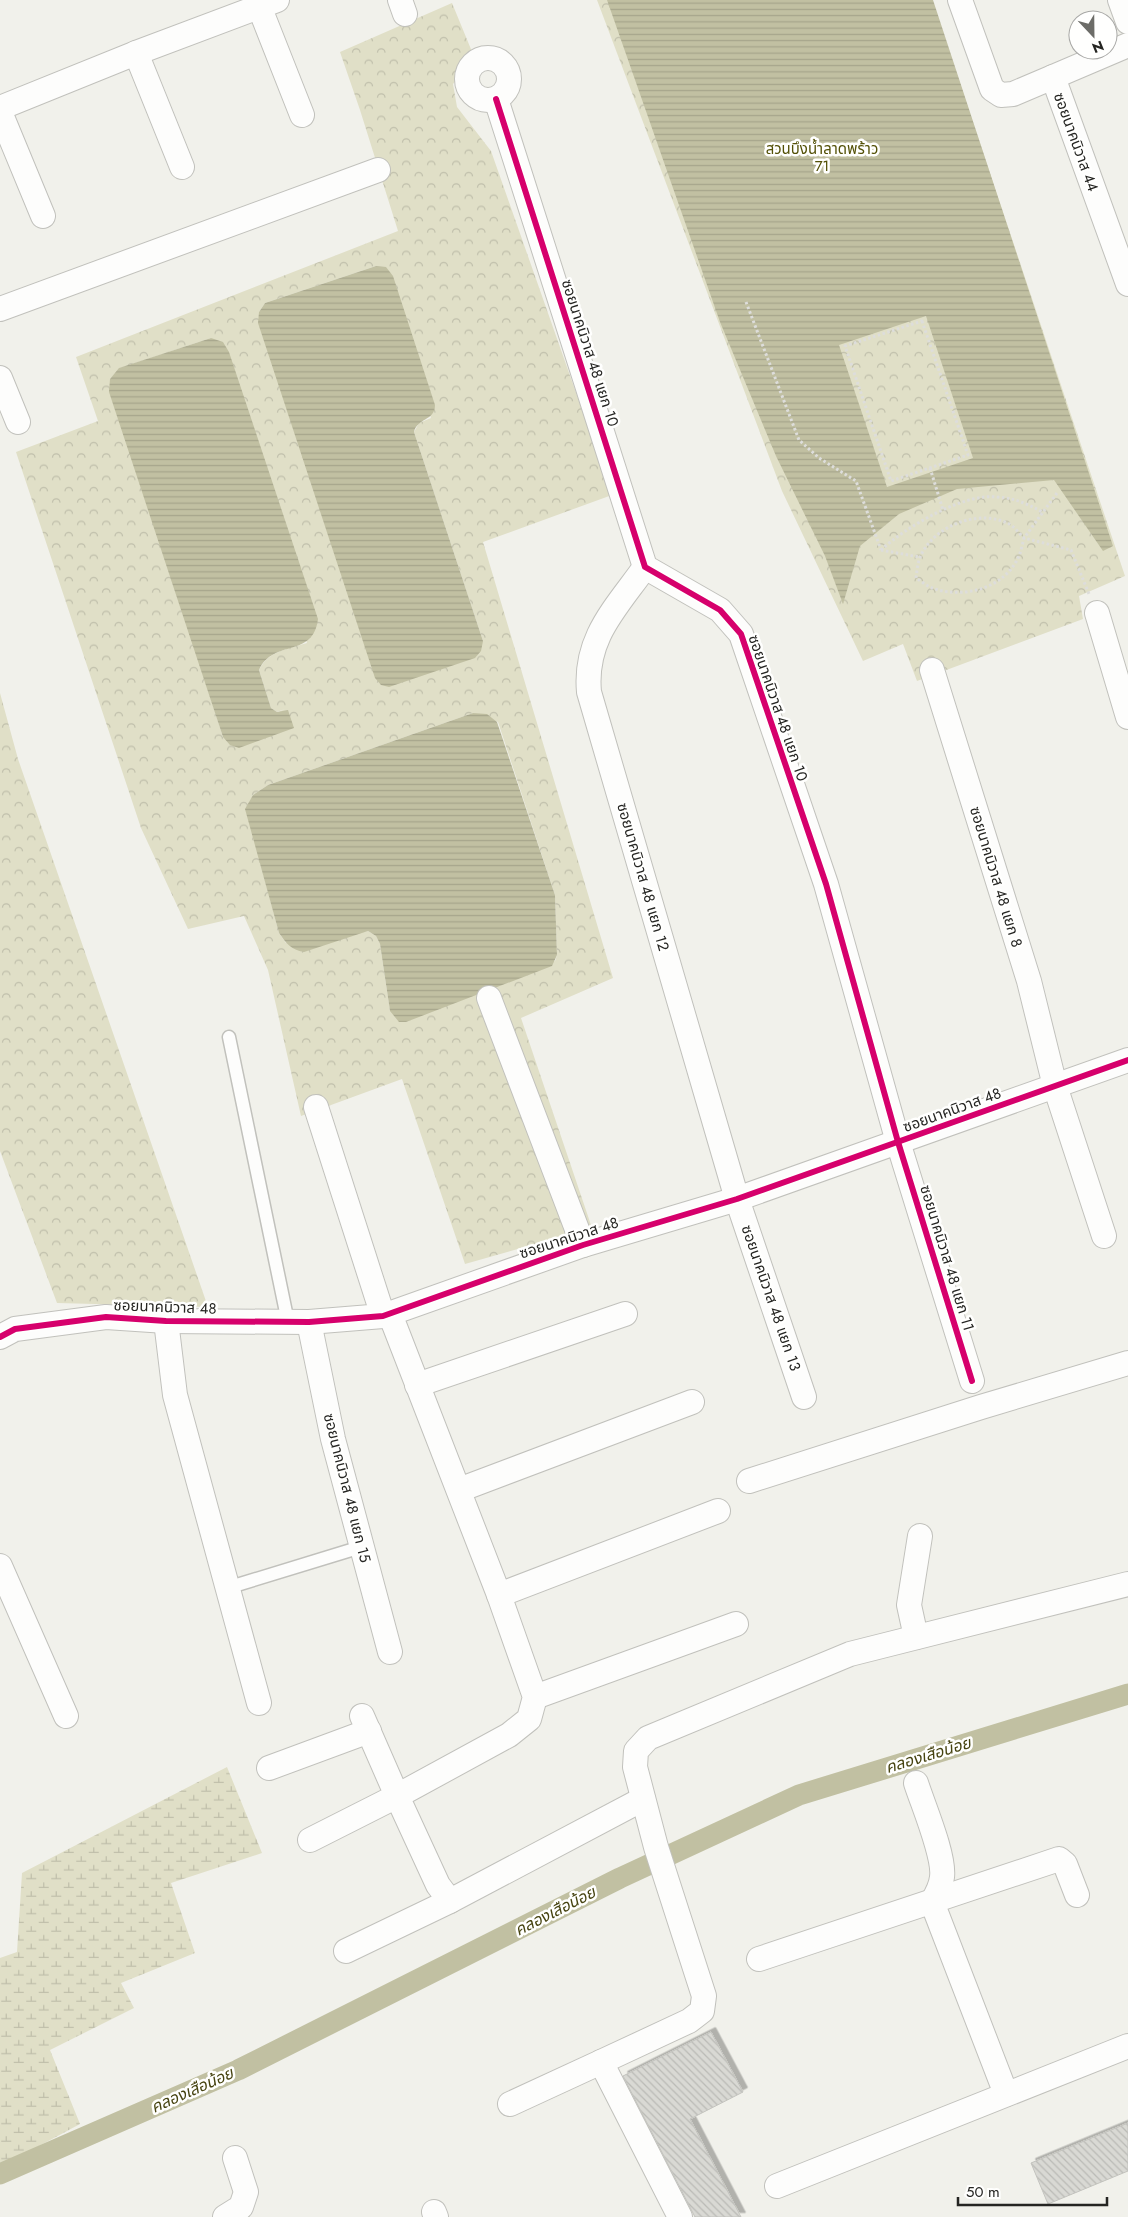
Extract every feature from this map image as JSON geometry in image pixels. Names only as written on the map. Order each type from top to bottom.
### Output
[{"type":"street","points":[[960,0],[992,89],[1002,95],[1013,94],[1053,77]]},
{"type":"street","points":[[1120,0],[1128,22]]},
{"type":"street","points":[[43,216],[0,110],[136,53],[268,3],[302,115]]},
{"type":"street","name":"ซอยนาคนิวาส 44","points":[[1128,45],[1053,77],[1128,284]]},
{"type":"street","points":[[136,53],[182,167]]},
{"type":"street","name":"ซอยนาคนิวาส 48 แยก 10","points":[[496,99],[645,567],[720,610],[741,634],[826,884],[898,1142]]},
{"type":"street","points":[[0,309],[378,170]]},
{"type":"street","points":[[0,378],[18,422]]},
{"type":"street","name":"ซอยนาคนิวาส 48 แยก 12","points":[[645,567],[593,644],[587,672],[589,692],[738,1199]]},
{"type":"street","points":[[1097,613],[1128,717]]},
{"type":"street","name":"ซอยนาคนิวาส 48 แยก 8","points":[[932,670],[1029,981],[1055,1086],[1104,1236]]},
{"type":"street","points":[[489,998],[583,1245]]},
{"type":"street","name":"ซอยนาคนิวาส 48","points":[[0,1337],[15,1329],[106,1317],[298,1322],[386,1315],[583,1245],[738,1199],[1128,1060]]},
{"type":"street","points":[[310,1840],[397,1796],[509,1735],[530,1719],[535,1697],[459,1490],[417,1385],[386,1315],[316,1107]]},
{"type":"street","name":"ซอยนาคนิวาส 48 แยก 11","points":[[898,1142],[972,1381]]},
{"type":"street","name":"ซอยนาคนิวาส 48 แยก 13","points":[[738,1199],[804,1397]]},
{"type":"street","points":[[417,1385],[625,1314]]},
{"type":"street","points":[[166,1320],[176,1395],[259,1703]]},
{"type":"street","name":"ซอยนาคนิวาส 48 แยก 15","points":[[298,1322],[390,1652]]},
{"type":"street","points":[[750,1481],[981,1407],[1128,1363]]},
{"type":"street","points":[[459,1490],[692,1402]]},
{"type":"street","points":[[499,1595],[718,1511]]},
{"type":"street","points":[[916,1636],[909,1605],[920,1536]]},
{"type":"street","points":[[0,1566],[66,1716]]},
{"type":"street","points":[[510,2104],[689,2021],[702,2011],[704,1996],[656,1846],[635,1767],[636,1751],[648,1738],[850,1654],[1128,1584]]},
{"type":"street","points":[[535,1697],[736,1624]]},
{"type":"street","points":[[269,1768],[366,1723],[438,1885],[450,1901]]},
{"type":"street","points":[[916,1783],[940,1857],[943,1875],[940,1889],[932,1902]]},
{"type":"street","points":[[346,1951],[450,1901],[643,1799]]},
{"type":"street","points":[[759,1959],[1059,1859],[1065,1864],[1077,1895]]},
{"type":"street","points":[[932,1902],[1006,2094]]},
{"type":"street","points":[[777,2186],[1128,2046]]},
{"type":"street","points":[[601,2062],[680,2217]]},
{"type":"street","points":[[227,2217],[241,2207],[246,2192],[235,2158]]},
{"type":"lane","points":[[229,1038],[298,1322]]},
{"type":"lane","points":[[227,1588],[361,1547]]},
{"type":"path","points":[[746,302],[799,440],[819,458],[856,481],[881,550]]},
{"type":"path","points":[[922,321],[968,456],[930,470],[891,481],[845,346],[922,321]]},
{"type":"path","points":[[930,470],[943,510]]},
{"type":"path","points":[[1058,493],[1024,538],[1017,560],[1001,579],[975,591],[952,592],[931,588],[916,578],[920,557],[930,540],[954,524],[984,518],[1008,523],[1024,538],[1071,550],[1097,613]]},
{"type":"path","points":[[881,550],[897,535],[943,510],[995,496],[1022,501],[1044,513]]},
{"type":"path","points":[[881,550],[920,557]]},
{"type":"green space","name":"สวนบึงน้ำลาดพร้าว 71","points":[[597,0],[932,0],[1125,576],[1079,596],[1083,619],[917,681],[903,644],[863,661],[782,491]]},
{"type":"green space","points":[[452,3],[475,59],[453,84],[457,107],[491,151],[612,495],[483,542],[613,978],[521,1018],[592,1228],[465,1264],[402,1079],[301,1116],[268,970],[244,916],[188,929],[141,828],[16,452],[98,421],[76,357],[398,231],[340,52]],"holes":[[[376,266],[431,418],[419,423],[414,432],[483,641],[259,312],[265,303]],[[211,338],[307,643],[273,655],[259,670],[271,708],[277,712],[285,709],[223,737],[110,379],[120,368]],[[473,713],[498,722],[555,895],[557,955],[555,961],[390,1011],[380,944],[376,936],[368,931],[286,943],[279,933],[246,809],[253,795],[268,785]]]},
{"type":"green space","points":[[0,693],[18,759],[208,1307],[57,1303],[0,1151]]},
{"type":"green space","points":[[227,1767],[262,1853],[171,1883],[195,1953],[121,1983],[134,2008],[50,2050],[80,2124],[0,2167],[0,1958],[17,1952],[22,1873]]},
{"type":"shaded area","name":"สวนบึงน้ำลาดพร้าว 71","points":[[607,0],[933,0],[1113,546],[1103,551],[1054,480],[957,489],[899,514],[860,546],[843,604],[825,556],[776,456],[720,322]],"holes":[[[926,316],[973,458],[887,487],[839,345]]]},
{"type":"shaded area","points":[[376,266],[386,267],[393,276],[435,405],[432,414],[416,427],[414,432],[483,641],[481,651],[475,658],[389,687],[381,685],[375,678],[258,323],[259,312],[265,303]]},
{"type":"shaded area","points":[[211,338],[223,342],[229,352],[318,619],[315,631],[309,639],[274,654],[266,660],[259,670],[271,708],[277,712],[288,710],[294,728],[239,748],[230,745],[223,737],[109,392],[110,379],[119,368]]},
{"type":"shaded area","points":[[473,713],[487,714],[497,722],[555,895],[557,955],[552,966],[406,1022],[399,1022],[390,1011],[380,944],[376,936],[368,931],[304,952],[292,948],[279,933],[245,809],[253,795],[268,785]]},
{"type":"building","points":[[711,2032],[743,2092],[690,2119],[741,2217],[695,2217],[623,2076]]},
{"type":"building","points":[[1128,2123],[1128,2171],[1048,2204],[1031,2163]]},
{"type":"waterway","name":"คลองเสือน้อย","points":[[0,2174],[238,2070],[620,1878],[799,1795],[1128,1694]]},
{"type":"cycle path","points":[[496,99],[645,567],[720,610],[741,634],[826,884],[898,1142],[972,1381]]},
{"type":"cycle path","points":[[0,1337],[15,1329],[106,1317],[166,1321],[309,1322],[383,1316],[583,1245],[737,1199],[1128,1060]]}]
